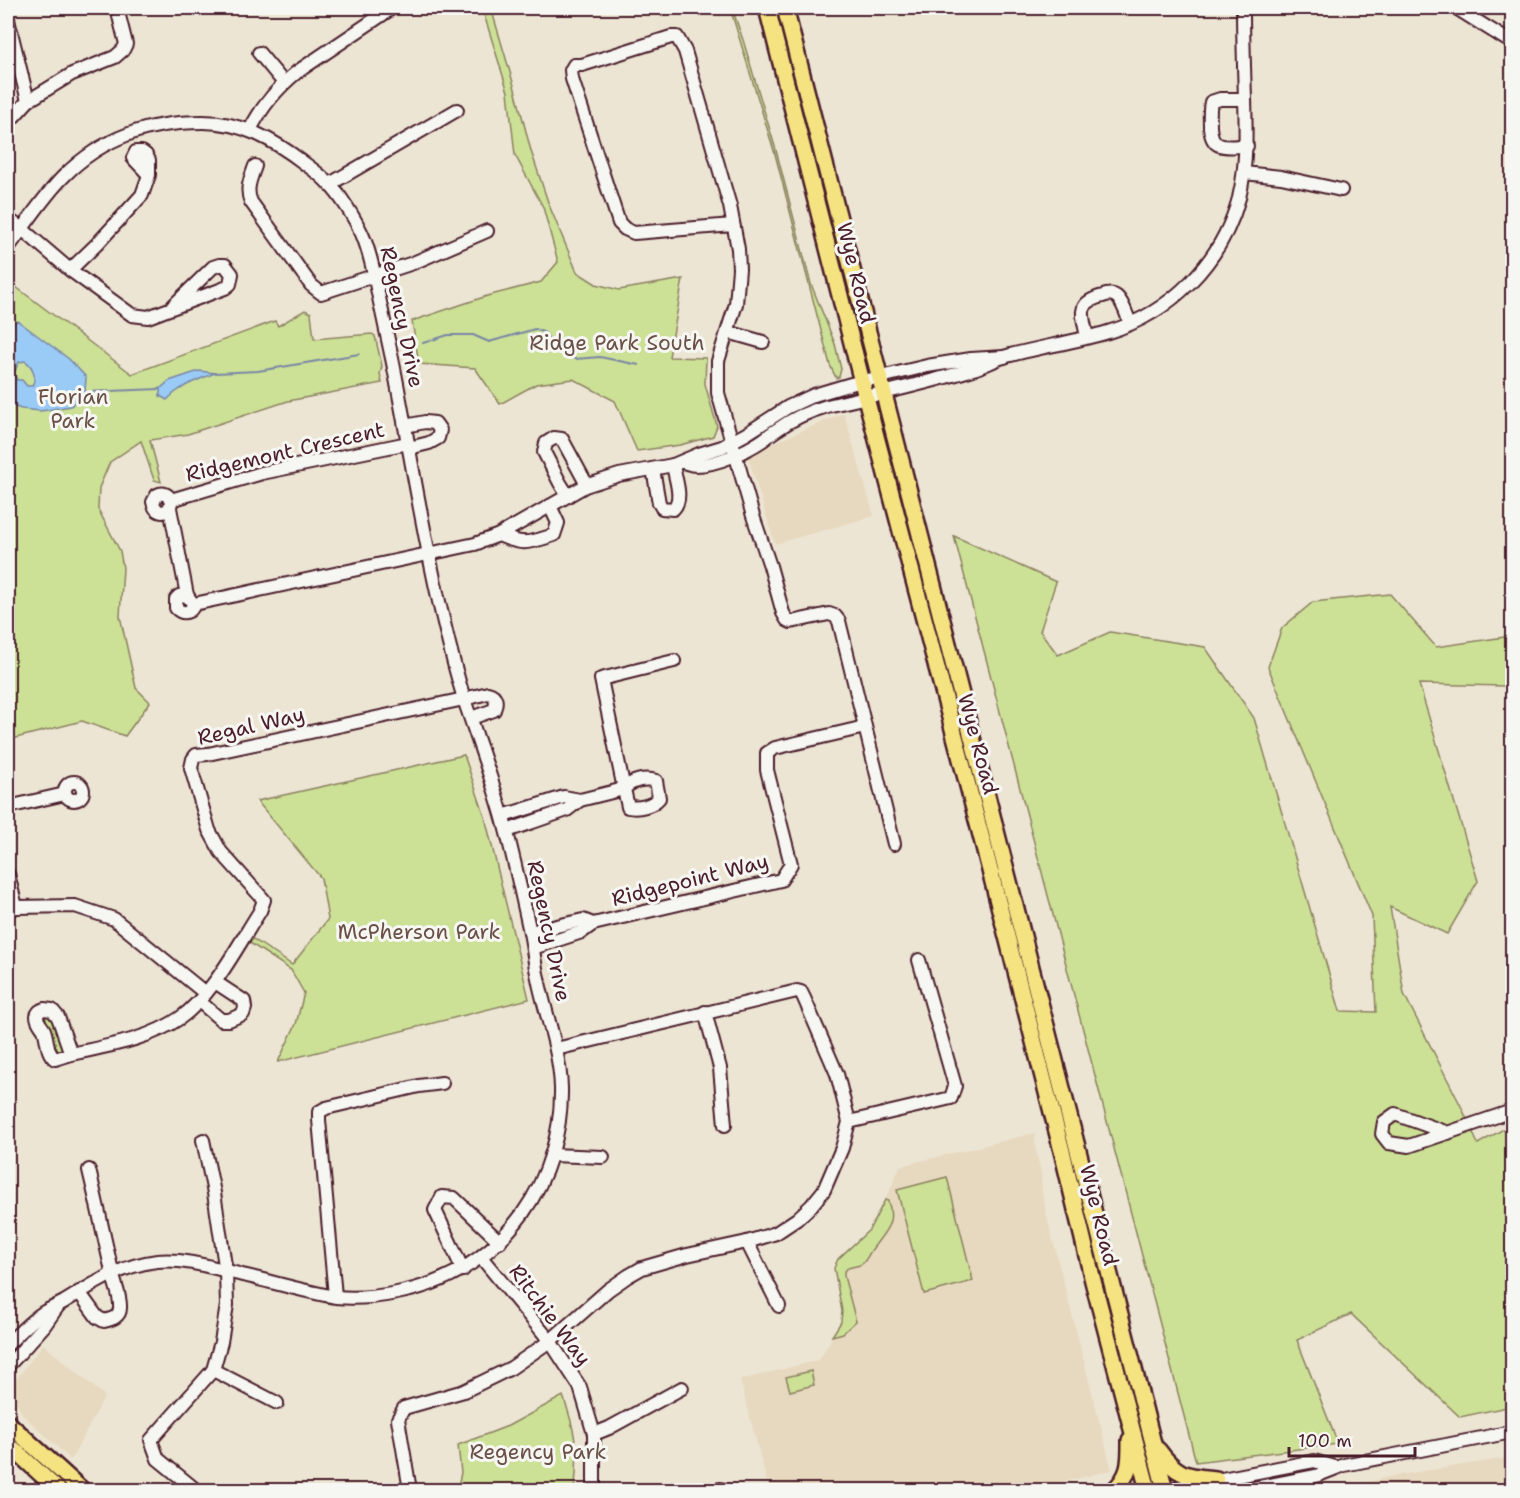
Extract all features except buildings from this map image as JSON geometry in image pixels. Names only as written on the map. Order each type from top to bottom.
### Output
[{"type":"main road","name":"Wye Road","points":[[767,8],[1148,1491]]},
{"type":"main road","name":"Wye Road","points":[[784,8],[1164,1490]]},
{"type":"main road","points":[[8,1413],[30,1445]]},
{"type":"main road","points":[[1114,1491],[1128,1472],[1131,1422]]},
{"type":"main road","points":[[8,1423],[82,1491]]},
{"type":"main road","points":[[1153,1441],[1167,1462],[1177,1471],[1190,1476],[1216,1479]]},
{"type":"main road","points":[[8,1444],[58,1491]]},
{"type":"main road","points":[[8,1450],[25,1460]]},
{"type":"street","points":[[8,123],[28,101],[72,74],[115,57],[123,50],[126,44],[117,8]]},
{"type":"street","points":[[250,130],[266,102],[284,83],[392,8]]},
{"type":"street","points":[[733,448],[754,446],[778,428],[820,408],[975,369],[1004,357],[1110,332],[1150,314],[1171,300],[1192,281],[1220,246],[1238,199],[1244,174],[1246,146],[1243,8]]},
{"type":"street","points":[[1456,8],[1512,43]]},
{"type":"street","points":[[8,20],[28,101]]},
{"type":"street","points":[[733,225],[634,233],[625,230],[619,223],[572,79],[571,70],[574,65],[582,65],[671,37],[677,37],[681,42],[730,206],[738,249],[740,268],[736,304],[718,360],[717,383],[720,404],[783,613],[791,622],[829,614],[835,616],[839,621],[894,844]]},
{"type":"street","points":[[260,53],[284,83]]},
{"type":"street","points":[[1245,99],[1220,99],[1211,102],[1209,111],[1211,135],[1214,142],[1222,146],[1246,146]]},
{"type":"street","points":[[330,184],[457,110]]},
{"type":"street","name":"Regency Drive","points":[[8,248],[64,176],[90,153],[120,137],[156,125],[190,122],[219,122],[250,130],[286,148],[330,184],[355,222],[364,239],[375,276],[444,624],[464,699],[507,831],[555,1049],[561,1089],[559,1122],[551,1155],[525,1210],[500,1242],[463,1270],[447,1278],[416,1289],[389,1295],[353,1298],[226,1272],[205,1265],[161,1260],[132,1265],[79,1292],[45,1312],[8,1344]]},
{"type":"street","points":[[255,166],[247,194],[251,202],[311,285],[321,293],[413,264],[487,231]]},
{"type":"street","points":[[1244,174],[1281,177],[1341,190]]},
{"type":"street","points":[[70,270],[142,195],[149,175]]},
{"type":"street","points":[[8,219],[70,270],[132,315],[148,317],[225,288],[230,284],[232,274],[225,265],[213,267],[173,307]]},
{"type":"street","points":[[1087,337],[1083,313],[1084,305],[1089,300],[1114,295],[1119,298],[1130,323]]},
{"type":"street","points":[[728,332],[763,342]]},
{"type":"street","points":[[499,536],[587,485],[619,475],[678,464],[707,464],[733,448],[774,415],[800,401],[831,390],[880,377],[971,359],[1004,357]]},
{"type":"street","points":[[405,426],[424,422],[435,423],[440,430],[438,438],[429,443],[409,446]]},
{"type":"street","points":[[568,496],[544,452],[546,443],[554,438],[562,439],[587,485]]},
{"type":"street","name":"Ridgemont Crescent","points":[[409,446],[262,473],[171,504],[190,599],[429,553],[499,536]]},
{"type":"street","points":[[652,469],[662,508],[673,509],[679,500],[678,464]]},
{"type":"street","points":[[499,536],[525,543],[554,535],[558,523],[550,506]]},
{"type":"street","points":[[507,831],[567,810],[580,800],[624,789],[601,679],[674,661]]},
{"type":"street","points":[[464,699],[488,693],[495,697],[494,710],[471,718]]},
{"type":"street","name":"Regal Way","points":[[71,1054],[131,1040],[160,1029],[180,1018],[215,981],[260,911],[264,900],[221,852],[209,830],[191,768],[196,755],[464,699]]},
{"type":"street","name":"Ridgepoint Way","points":[[533,948],[582,932],[593,924],[781,880],[791,864],[767,770],[766,753],[775,748],[865,727]]},
{"type":"street","points":[[8,807],[65,794]]},
{"type":"street","points":[[503,816],[564,797],[580,800]]},
{"type":"street","points":[[8,874],[12,908],[75,906],[114,919],[202,997],[220,1020],[229,1020],[243,1014],[244,1001],[215,981]]},
{"type":"street","name":"Ridgepoint Way","points":[[530,932],[583,920],[593,924]]},
{"type":"street","points":[[849,1122],[951,1098],[955,1086],[919,960]]},
{"type":"street","points":[[410,1491],[398,1419],[404,1408],[464,1391],[511,1368],[550,1341],[608,1290],[642,1268],[776,1233],[797,1219],[824,1190],[842,1148],[849,1122],[837,1074],[801,992],[792,991],[555,1049]]},
{"type":"street","points":[[705,1012],[720,1068],[725,1125]]},
{"type":"street","points":[[335,1296],[320,1112],[326,1108],[419,1086],[442,1083]]},
{"type":"street","points":[[1448,1133],[1395,1114],[1384,1122],[1382,1134],[1389,1143],[1409,1146],[1448,1133],[1512,1109]]},
{"type":"street","points":[[196,1491],[158,1459],[151,1440],[213,1370],[221,1342],[227,1305],[226,1272],[203,1140]]},
{"type":"street","points":[[551,1155],[603,1157]]},
{"type":"street","points":[[79,1292],[97,1317],[104,1321],[118,1316],[119,1297],[89,1170]]},
{"type":"street","points":[[463,1270],[435,1210],[442,1197],[453,1198],[500,1242]]},
{"type":"street","points":[[747,1242],[779,1306]]},
{"type":"street","name":"Ritchie Way","points":[[481,1257],[550,1341],[580,1387],[594,1434],[594,1491]]},
{"type":"street","name":"Regency Drive","points":[[8,1366],[44,1326],[58,1306]]},
{"type":"street","points":[[213,1370],[277,1404]]},
{"type":"street","points":[[594,1434],[682,1388]]},
{"type":"street","points":[[1244,1491],[1316,1476],[1335,1467],[1512,1432]]},
{"type":"street","points":[[1164,1490],[1314,1461],[1335,1467]]},
{"type":"street","points":[[717,1491],[720,1489],[724,1491]]},
{"type":"shaded area","points":[[844,413],[874,516],[775,544],[747,454]]},
{"type":"shaded area","points":[[1035,1133],[1048,1221],[1112,1470],[1032,1490],[769,1490],[740,1380],[819,1360],[841,1322],[842,1311],[835,1264],[869,1230],[900,1166]]},
{"type":"shaded area","points":[[43,1344],[105,1396],[71,1460],[22,1414],[16,1402],[12,1385]]},
{"type":"shaded area","points":[[1512,1457],[1512,1490],[1332,1490],[1393,1476]]},
{"type":"green space","name":"Ridge Park South","points":[[482,8],[491,8],[531,151],[549,205],[577,272],[596,284],[619,290],[683,279],[669,357],[706,358],[705,384],[717,426],[713,436],[680,445],[637,451],[615,401],[573,379],[536,384],[500,404],[475,368],[419,364],[412,321],[487,296],[541,282],[558,262],[543,207],[515,155],[508,92]]},
{"type":"green space","points":[[730,8],[732,8],[743,40],[776,150],[811,284],[835,344],[841,369],[839,377],[836,378],[830,365],[775,154]]},
{"type":"green space","name":"Florian Park","points":[[8,281],[132,374],[275,321],[278,326],[305,310],[311,313],[314,339],[372,334],[375,336],[382,366],[380,374],[382,383],[288,401],[188,434],[150,440],[161,482],[154,480],[141,441],[110,462],[99,488],[98,509],[120,551],[123,568],[120,616],[136,688],[150,702],[125,736],[82,721],[8,740]]},
{"type":"green space","points":[[954,536],[1056,582],[1040,631],[1058,655],[1110,632],[1205,647],[1254,718],[1340,1011],[1376,1012],[1372,916],[1268,667],[1282,628],[1313,602],[1390,594],[1436,647],[1512,636],[1505,686],[1419,684],[1478,881],[1447,934],[1390,907],[1404,994],[1478,1144],[1512,1124],[1512,1406],[1460,1417],[1351,1314],[1297,1340],[1338,1444],[1196,1462]]},
{"type":"green space","name":"McPherson Park","points":[[464,755],[485,817],[529,999],[278,1062],[296,1024],[304,993],[291,970],[250,943],[253,939],[292,965],[328,919],[321,878],[257,801]]},
{"type":"green space","points":[[46,1014],[56,1020],[63,1049],[60,1052],[56,1049],[43,1017]]},
{"type":"green space","points":[[947,1177],[973,1281],[924,1294],[897,1190]]},
{"type":"green space","points":[[885,1200],[888,1201],[891,1215],[888,1226],[863,1263],[844,1271],[856,1321],[843,1333],[832,1336],[841,1322],[842,1311],[834,1268],[838,1259],[869,1230]]},
{"type":"green space","points":[[811,1371],[814,1385],[790,1391],[786,1377]]},
{"type":"green space","name":"Regency Park","points":[[563,1396],[575,1442],[574,1490],[457,1490],[461,1473],[458,1445],[508,1426]]},
{"type":"water","points":[[18,321],[69,359],[86,377],[85,392],[71,406],[41,411],[21,409],[8,404],[8,323]],"holes":[[[19,362],[28,363],[34,375],[32,386],[27,386],[22,380],[17,380],[14,373]]]},
{"type":"water","points":[[199,371],[215,373],[183,387],[167,400],[160,396],[160,389],[169,381]]},
{"type":"waterway","points":[[423,343],[448,335],[473,335],[489,342],[535,329],[545,333],[562,353],[575,359],[600,357],[639,365]]},
{"type":"waterway","points":[[215,373],[258,371],[359,354]]},
{"type":"waterway","points":[[85,392],[160,389]]}]
